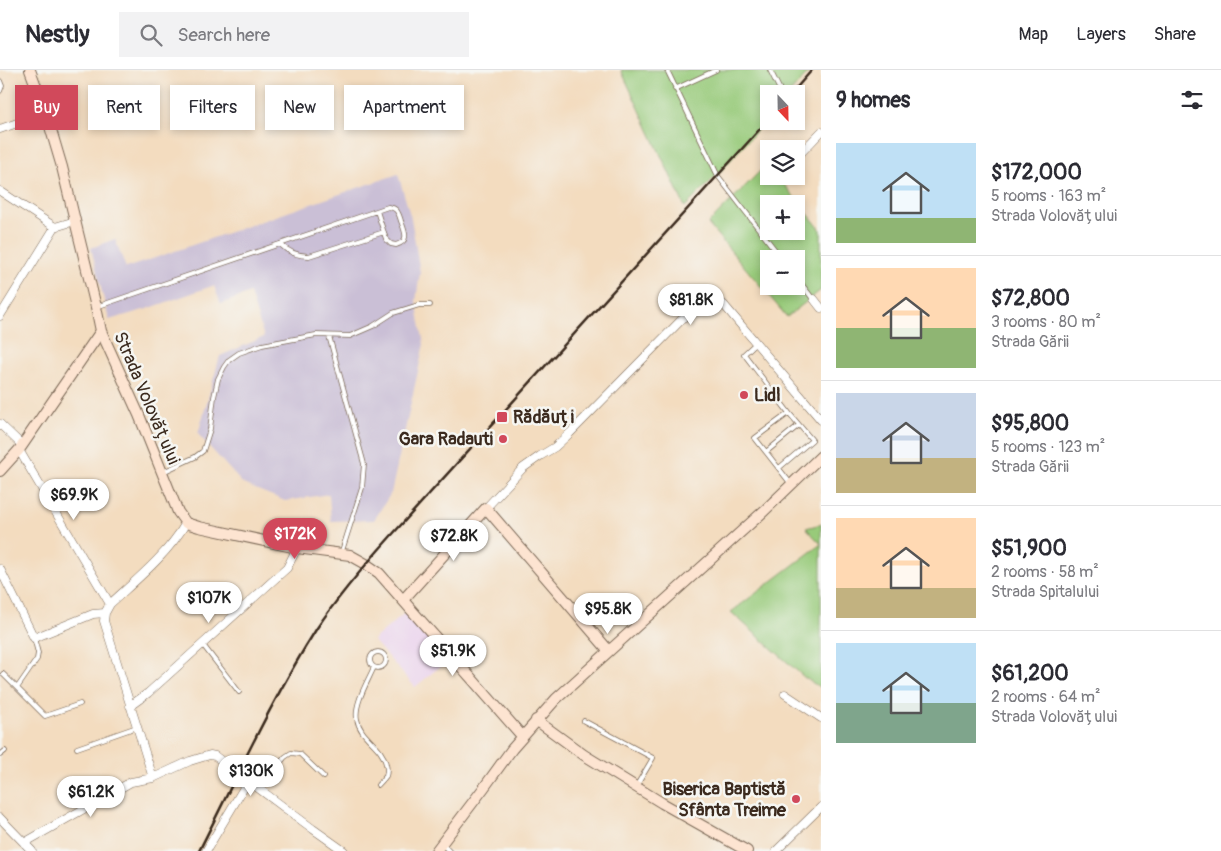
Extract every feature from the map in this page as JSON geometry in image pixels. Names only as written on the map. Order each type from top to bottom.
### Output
[{"type":"main road","name":"Strada Volovățului","points":[[30,70],[36,85]]},
{"type":"main road","name":"Strada Volovățului","points":[[51,130],[62,167],[101,331],[139,415],[178,512],[186,523]]},
{"type":"main road","points":[[0,471],[21,447],[101,331]]},
{"type":"main road","points":[[438,847],[522,736],[556,699],[764,511],[821,456]]},
{"type":"main road","points":[[404,600],[486,508],[609,651]]},
{"type":"main road","points":[[186,523],[297,548],[350,555],[379,572],[522,736]]},
{"type":"main road","points":[[536,720],[584,755],[747,851]]},
{"type":"street","points":[[0,129],[15,124]]},
{"type":"street","points":[[805,149],[821,132]]},
{"type":"street","points":[[0,191],[55,227]]},
{"type":"street","points":[[0,316],[55,227],[75,221]]},
{"type":"street","points":[[486,508],[523,468],[555,447],[698,303],[708,297],[713,297],[724,305],[821,420]]},
{"type":"street","points":[[0,298],[9,303]]},
{"type":"street","points":[[814,299],[821,308]]},
{"type":"street","points":[[0,424],[21,447],[110,604]]},
{"type":"street","points":[[153,778],[105,626],[105,613],[110,604],[168,549],[186,523]]},
{"type":"street","points":[[130,706],[148,693],[203,645],[287,568],[297,548]]},
{"type":"street","points":[[0,569],[34,638],[93,614],[105,613]]},
{"type":"street","points":[[785,694],[821,718]]},
{"type":"street","points":[[24,843],[131,782],[153,778],[190,761],[210,755],[215,756],[344,851]]},
{"type":"street","points":[[206,851],[248,781]]},
{"type":"street","points":[[776,851],[821,806]]},
{"type":"street","points":[[0,818],[32,851]]},
{"type":"lane","points":[[666,70],[718,176],[775,250]]},
{"type":"lane","points":[[676,88],[716,70]]},
{"type":"lane","points":[[770,70],[778,85]]},
{"type":"lane","points":[[0,81],[2,86],[0,91]]},
{"type":"lane","points":[[96,307],[388,207],[396,210],[398,213],[405,233],[405,238],[399,244],[391,244],[386,239],[377,211]]},
{"type":"lane","points":[[280,244],[289,251],[301,256],[309,256],[384,232]]},
{"type":"lane","points":[[805,288],[814,299]]},
{"type":"lane","points":[[161,473],[195,457],[203,451],[210,429],[218,379],[228,360],[239,353],[262,344],[316,335],[350,336],[373,326],[393,313],[420,305],[430,305]]},
{"type":"lane","points":[[329,336],[364,464],[362,488],[340,554]]},
{"type":"lane","points":[[756,343],[744,354],[812,440],[779,468]]},
{"type":"lane","points":[[789,413],[755,438],[791,484]]},
{"type":"lane","points":[[766,452],[799,425]]},
{"type":"lane","points":[[17,688],[37,659],[38,653],[34,638]]},
{"type":"lane","points":[[203,645],[239,692]]},
{"type":"lane","points":[[375,653],[382,654],[386,659],[384,666],[374,667],[370,662],[372,655],[375,653]]},
{"type":"lane","points":[[374,667],[357,709],[356,718],[363,734],[381,751],[385,760],[386,776],[378,785]]},
{"type":"lane","points":[[3,674],[45,716],[80,704]]},
{"type":"lane","points":[[584,721],[653,758],[636,787]]},
{"type":"lane","points":[[77,748],[137,726]]},
{"type":"lane","points":[[0,755],[5,751]]},
{"type":"lane","points":[[258,789],[285,756],[291,753],[300,754],[324,777]]},
{"type":"lane","points":[[438,847],[449,851]]},
{"type":"shaded area","points":[[398,174],[411,218],[420,272],[416,301],[424,344],[391,493],[374,520],[331,521],[329,494],[285,501],[243,484],[198,434],[220,356],[264,337],[250,293],[221,304],[214,286],[212,286],[109,320],[91,248],[115,239],[126,268]]},
{"type":"shaded area","points":[[406,612],[448,660],[415,687],[373,640]]},
{"type":"green space","points":[[621,70],[811,70],[797,85],[760,85],[760,127],[719,173],[685,207]]},
{"type":"green space","points":[[760,171],[760,185],[784,185],[792,195],[760,195],[760,240],[805,240],[805,210],[821,230],[821,290],[787,317],[768,295],[805,295],[805,250],[760,250],[760,285],[708,224]]},
{"type":"green space","points":[[821,524],[821,544],[806,528]]},
{"type":"green space","points":[[821,544],[821,688],[805,678],[731,612]]},
{"type":"railway","points":[[799,85],[812,70]]},
{"type":"railway","points":[[199,851],[285,682],[317,628],[343,592],[391,536],[760,129]]},
{"type":"place","name":"Lidl","points":[[744,395]]},
{"type":"place","name":"Rădăuți","points":[[502,417]]},
{"type":"place","name":"Gara Radauti","points":[[503,439]]},
{"type":"place","name":"Biserica Baptistă Sfânta Treime","points":[[796,799]]}]
